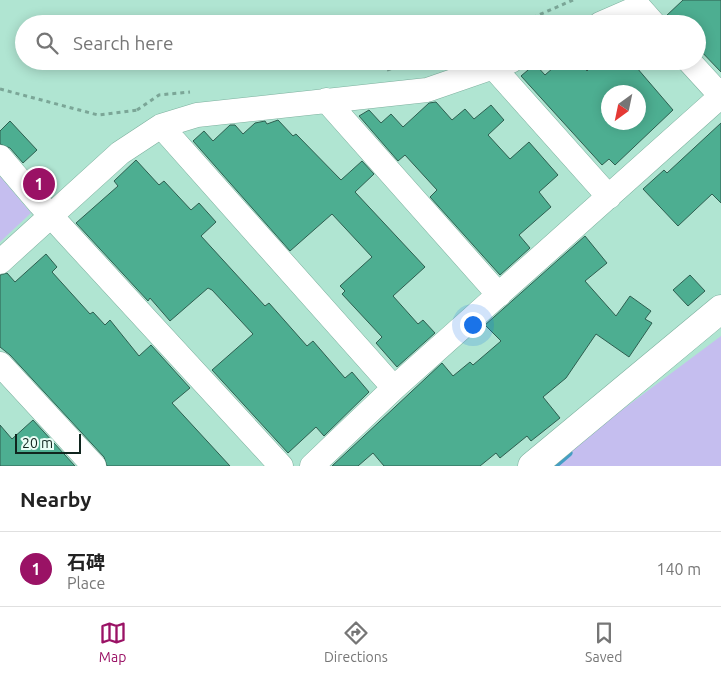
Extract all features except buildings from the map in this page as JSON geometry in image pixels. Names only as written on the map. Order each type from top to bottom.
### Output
[{"type":"street","points":[[621,15],[639,7],[646,15]]},
{"type":"street","points":[[0,262],[52,217],[120,153],[161,126],[197,114],[427,90],[488,70]]},
{"type":"street","points":[[507,70],[609,196]]},
{"type":"street","points":[[312,466],[394,388],[721,96],[696,70]]},
{"type":"street","points":[[326,100],[500,295]]},
{"type":"street","points":[[161,126],[394,388]]},
{"type":"street","points":[[0,157],[52,217],[281,466]]},
{"type":"street","points":[[532,466],[721,309]]},
{"type":"street","points":[[0,364],[94,466]]},
{"type":"path","points":[[539,15],[573,0]]},
{"type":"path","points":[[0,89],[98,115],[137,110],[161,126]]},
{"type":"shaded area","points":[[0,176],[31,213],[0,242]]},
{"type":"shaded area","points":[[721,336],[721,466],[547,466]]},
{"type":"waterway","points":[[554,466],[569,453]]},
{"type":"place","name":"石碑","points":[[39,184]]}]
